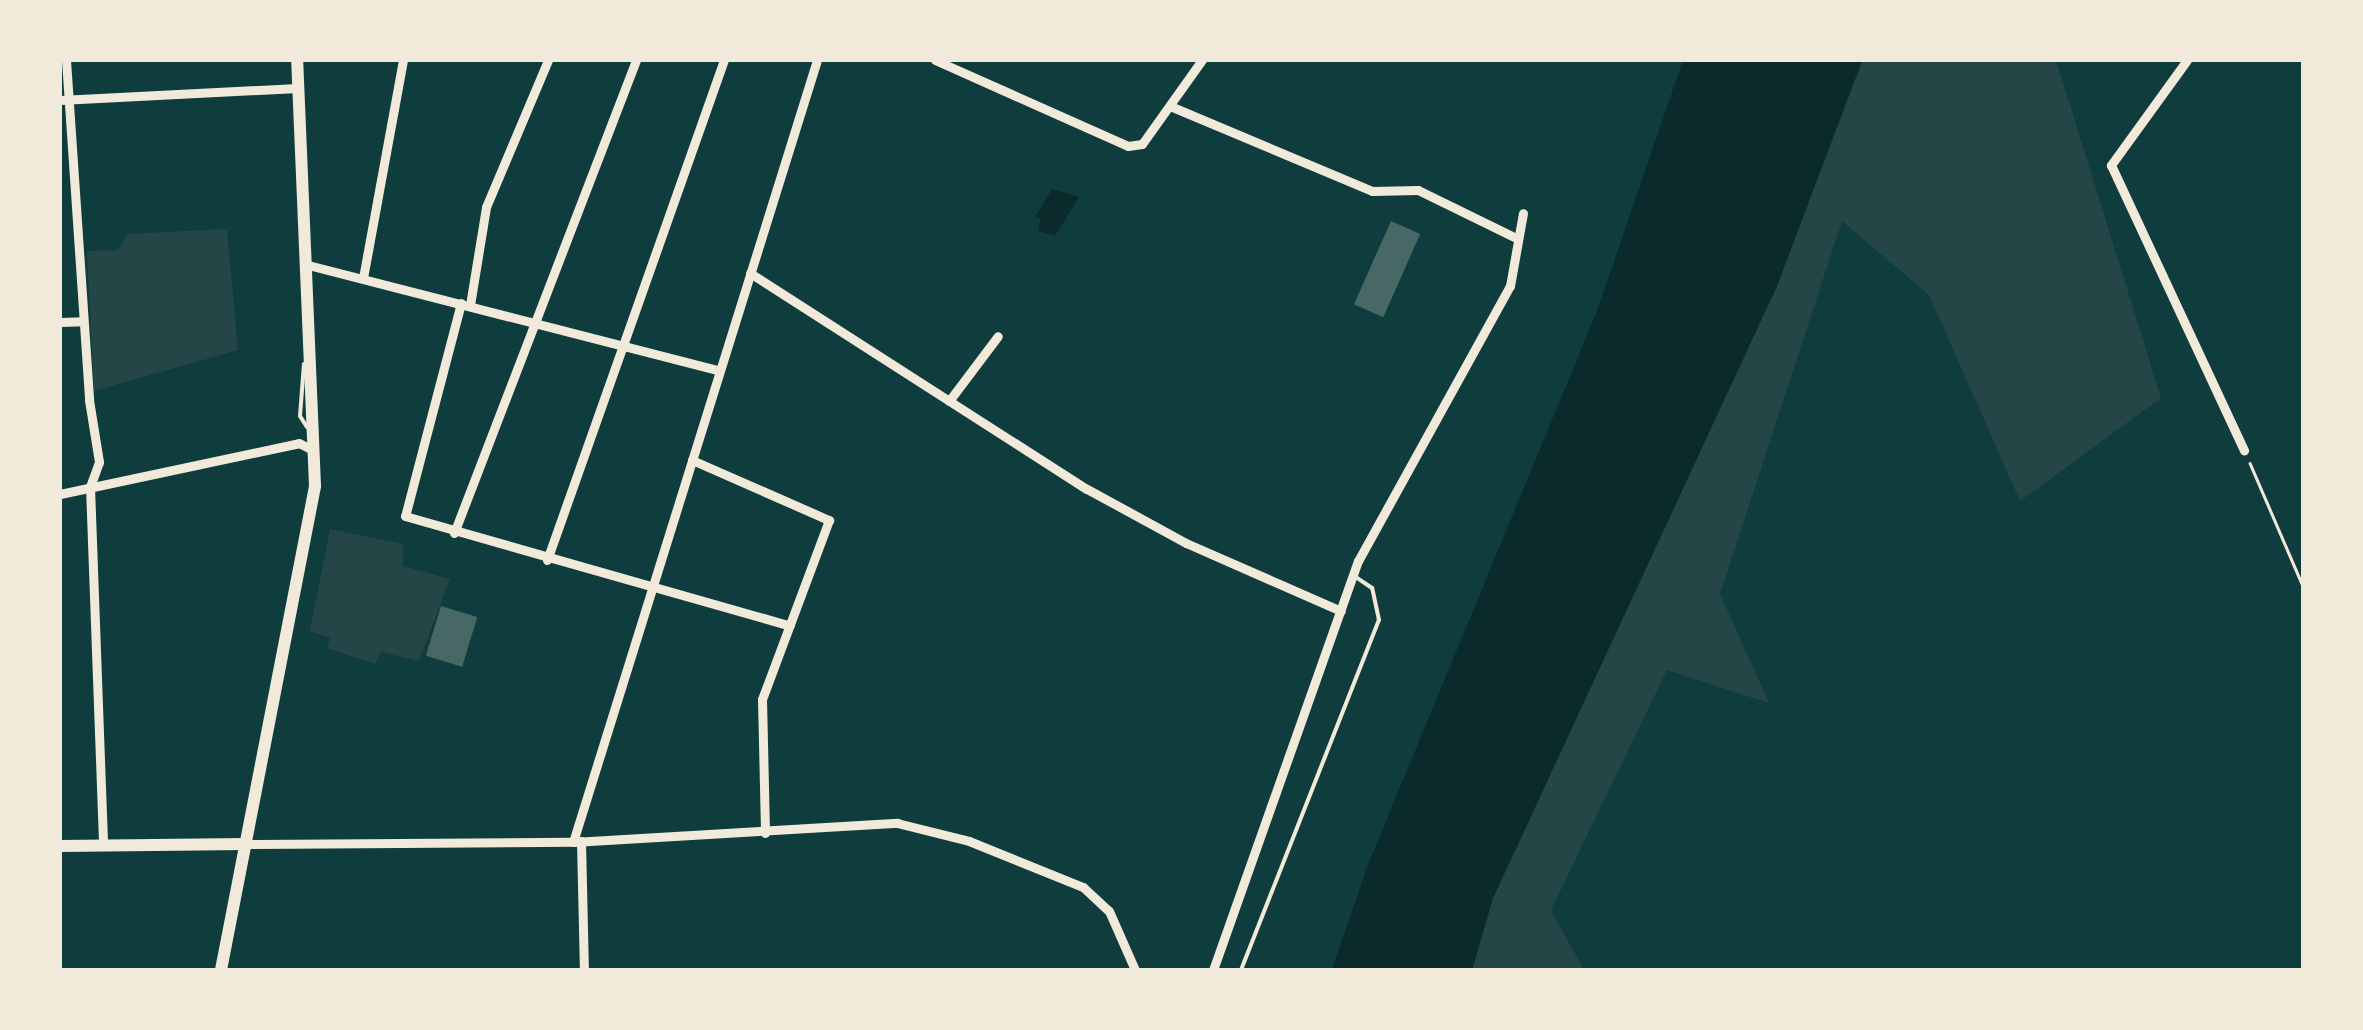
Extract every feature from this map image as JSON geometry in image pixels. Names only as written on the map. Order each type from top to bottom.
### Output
[{"type":"main road","points":[[221,970],[315,486],[297,60]]},
{"type":"main road","points":[[60,846],[246,844]]},
{"type":"street","points":[[66,60],[64,99],[99,462],[90,487],[103,845]]},
{"type":"street","points":[[363,278],[403,60]]},
{"type":"street","points":[[548,60],[486,207],[465,304],[405,516],[547,560],[652,585],[790,626]]},
{"type":"street","points":[[454,533],[636,60]]},
{"type":"street","points":[[547,560],[724,60]]},
{"type":"street","points":[[584,970],[577,842],[652,585],[817,60]]},
{"type":"street","points":[[935,60],[1128,146],[1142,144],[1202,60]]},
{"type":"street","points":[[2187,60],[2111,164],[2244,450]]},
{"type":"street","points":[[64,99],[298,88]]},
{"type":"street","points":[[1170,106],[1372,191],[1418,190],[1514,237]]},
{"type":"street","points":[[1212,970],[1353,576],[1510,286],[1514,237],[1523,213]]},
{"type":"street","points":[[308,265],[720,370]]},
{"type":"street","points":[[750,274],[1087,489],[1186,543],[1341,611]]},
{"type":"street","points":[[60,322],[83,321]]},
{"type":"street","points":[[949,401],[998,336]]},
{"type":"street","points":[[60,494],[299,443],[313,450]]},
{"type":"street","points":[[692,460],[829,520],[760,715],[765,833]]},
{"type":"street","points":[[246,844],[577,842],[898,824],[969,841],[1083,887],[1108,911],[1135,970]]},
{"type":"lane","points":[[1241,970],[1379,620],[1372,588],[1353,576]]},
{"type":"path","points":[[2244,450],[2303,586]]},
{"type":"shaded area","points":[[1683,60],[1862,60],[1777,286],[1493,898],[1472,970],[1332,970],[1367,867],[1597,311]]},
{"type":"shaded area","points":[[1863,60],[2056,60],[2161,398],[2020,501],[1929,295],[1842,221],[1720,594],[1769,703],[1667,670],[1551,910],[1584,970],[1472,970],[1493,898],[1777,286]]},
{"type":"shaded area","points":[[1052,189],[1079,197],[1055,236],[1038,231],[1041,219],[1035,217]]},
{"type":"shaded area","points":[[227,229],[238,350],[94,391],[87,251],[117,250],[128,234]]},
{"type":"shaded area","points":[[330,529],[403,544],[403,566],[450,579],[419,661],[381,652],[375,664],[327,648],[330,638],[310,631]]},
{"type":"building","points":[[1391,221],[1420,234],[1383,317],[1354,304]]},
{"type":"building","points":[[441,606],[477,617],[462,667],[426,656]]}]
